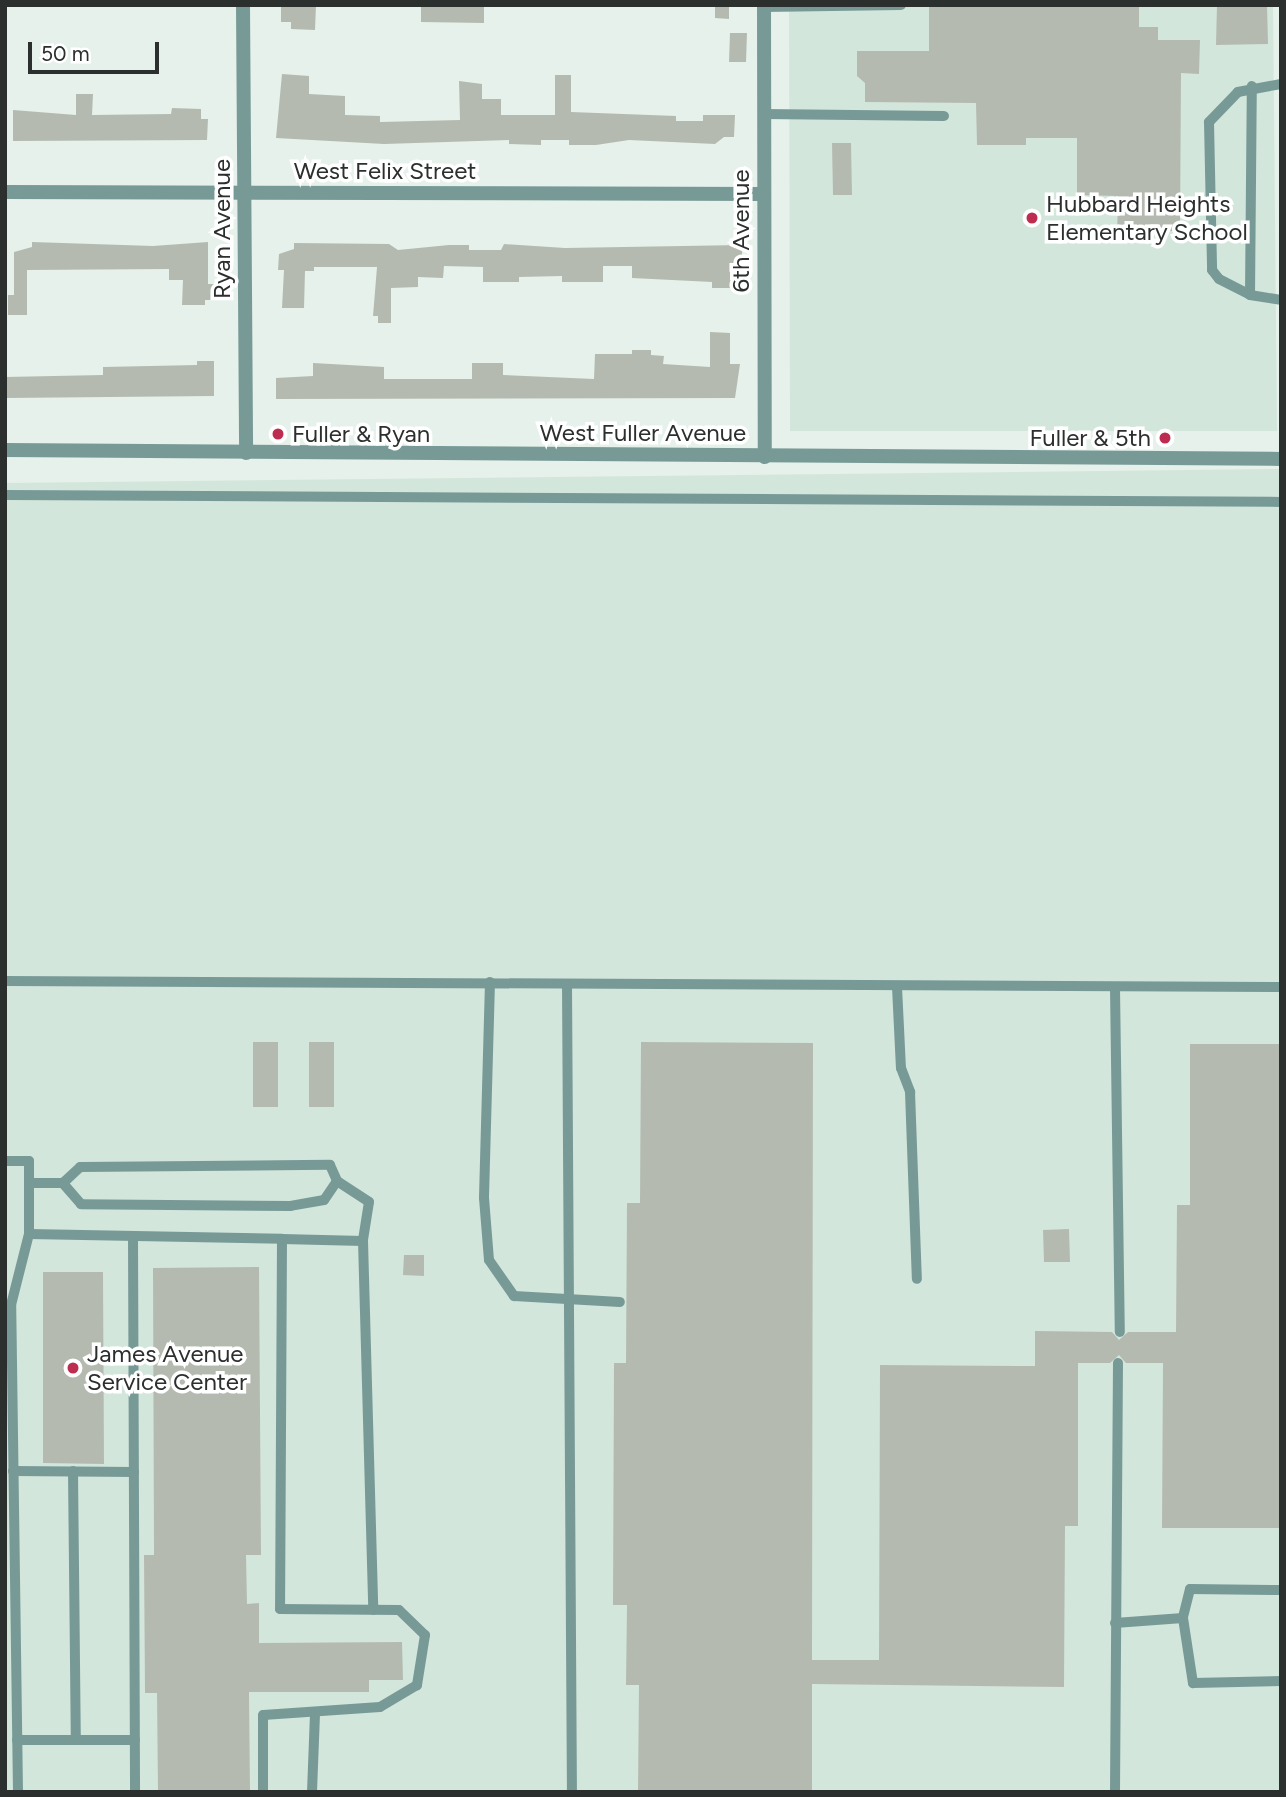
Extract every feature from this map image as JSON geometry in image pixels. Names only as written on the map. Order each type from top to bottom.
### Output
[{"type":"street","name":"Ryan Avenue","points":[[243,5],[246,453]]},
{"type":"street","name":"6th Avenue","points":[[764,6],[765,457]]},
{"type":"street","name":"West Felix Street","points":[[5,192],[764,194]]},
{"type":"street","name":"West Fuller Avenue","points":[[5,450],[1281,459]]},
{"type":"lane","points":[[764,6],[901,5]]},
{"type":"lane","points":[[1281,84],[1252,86],[1238,92],[1209,122],[1210,260],[1219,279],[1250,295],[1281,300]]},
{"type":"lane","points":[[1250,295],[1252,86]]},
{"type":"lane","points":[[764,114],[944,116]]},
{"type":"lane","points":[[5,495],[1281,502]]},
{"type":"lane","points":[[5,981],[1281,987]]},
{"type":"lane","points":[[490,982],[484,1198],[489,1260],[514,1296],[569,1302],[620,1302]]},
{"type":"lane","points":[[567,984],[572,1792]]},
{"type":"lane","points":[[897,987],[901,1068],[910,1092],[917,1279]]},
{"type":"lane","points":[[1115,988],[1120,1332]]},
{"type":"lane","points":[[5,1161],[29,1161],[29,1234],[11,1305],[18,1792]]},
{"type":"lane","points":[[29,1183],[63,1182],[80,1167],[330,1165],[337,1181],[369,1202],[363,1241],[373,1610]]},
{"type":"lane","points":[[63,1182],[80,1204],[291,1206],[324,1200],[337,1181]]},
{"type":"lane","points":[[29,1234],[363,1241]]},
{"type":"lane","points":[[134,1236],[135,1792]]},
{"type":"lane","points":[[263,1792],[263,1715],[315,1714],[380,1707],[416,1685],[425,1635],[399,1610],[280,1609],[282,1239]]},
{"type":"lane","points":[[1115,1792],[1118,1363]]},
{"type":"lane","points":[[13,1471],[134,1472]]},
{"type":"lane","points":[[73,1471],[76,1740]]},
{"type":"lane","points":[[1281,1590],[1190,1589],[1182,1618],[1193,1683],[1281,1681]]},
{"type":"lane","points":[[1115,1623],[1182,1618]]},
{"type":"lane","points":[[312,1792],[315,1714]]},
{"type":"lane","points":[[17,1741],[135,1741]]},
{"type":"shaded area","name":"Hubbard Heights Elementary School","points":[[789,5],[1273,5],[1277,431],[790,431]]},
{"type":"shaded area","points":[[1281,469],[1281,1792],[5,1792],[5,483]]},
{"type":"building","points":[[281,5],[316,5],[315,30],[291,29],[291,22],[281,22]]},
{"type":"building","points":[[421,5],[484,5],[484,23],[421,22]]},
{"type":"building","points":[[715,5],[729,5],[729,19],[715,18]]},
{"type":"building","points":[[929,5],[1139,6],[1139,27],[1158,27],[1158,40],[1200,40],[1199,74],[1181,73],[1180,231],[1142,231],[1142,238],[1117,238],[1118,196],[1077,195],[1077,138],[1026,138],[1026,145],[977,145],[976,103],[865,102],[865,83],[857,76],[857,51],[929,51]]},
{"type":"building","points":[[1217,5],[1267,5],[1268,44],[1216,45]]},
{"type":"building","points":[[730,33],[747,33],[746,62],[729,62]]},
{"type":"building","points":[[282,74],[309,76],[309,94],[345,96],[345,115],[380,116],[380,122],[460,120],[459,81],[482,84],[482,99],[501,99],[501,115],[555,115],[555,75],[571,75],[571,112],[676,116],[676,121],[703,121],[703,115],[735,115],[734,137],[724,137],[715,144],[629,140],[596,145],[569,145],[569,140],[541,140],[541,145],[509,144],[509,140],[384,144],[276,138]]},
{"type":"building","points":[[76,94],[93,94],[92,115],[171,114],[172,108],[201,109],[201,119],[208,119],[207,140],[13,141],[13,110],[76,115]]},
{"type":"building","points":[[832,143],[851,143],[852,195],[833,195]]},
{"type":"building","points":[[32,242],[153,246],[208,242],[208,284],[216,284],[216,300],[205,300],[205,305],[182,305],[183,280],[169,280],[169,269],[27,270],[27,315],[8,315],[8,295],[14,295],[14,252],[32,247]]},
{"type":"building","points":[[294,243],[389,244],[398,250],[469,245],[469,250],[501,250],[504,244],[565,248],[742,245],[742,270],[735,270],[735,288],[712,288],[712,282],[632,278],[632,266],[603,266],[603,282],[562,282],[562,276],[519,277],[519,282],[483,282],[483,267],[444,266],[443,278],[418,277],[418,287],[391,288],[391,323],[378,323],[378,316],[373,316],[377,267],[314,267],[314,271],[305,271],[304,308],[282,308],[284,270],[278,270],[279,254],[294,249]]},
{"type":"building","points":[[710,332],[730,333],[730,364],[740,364],[735,398],[276,399],[276,378],[313,376],[313,363],[384,367],[384,379],[472,379],[472,363],[503,363],[503,375],[594,379],[595,354],[632,354],[632,350],[651,350],[651,355],[664,356],[663,364],[710,367]]},
{"type":"building","points":[[197,361],[214,361],[214,396],[5,398],[5,377],[103,375],[103,367],[197,365]]},
{"type":"building","points":[[253,1042],[278,1042],[278,1107],[253,1107]]},
{"type":"building","points":[[309,1042],[334,1042],[334,1107],[309,1107]]},
{"type":"building","points":[[641,1042],[813,1043],[812,1660],[879,1660],[880,1365],[1035,1366],[1035,1331],[1112,1332],[1119,1340],[1128,1332],[1176,1332],[1177,1205],[1190,1205],[1190,1044],[1281,1044],[1281,1528],[1162,1528],[1163,1363],[1126,1363],[1119,1355],[1110,1363],[1078,1363],[1078,1526],[1065,1526],[1064,1687],[812,1684],[812,1792],[638,1792],[639,1685],[626,1685],[627,1605],[613,1605],[614,1363],[626,1363],[627,1203],[640,1203]]},
{"type":"building","points":[[1069,1229],[1070,1262],[1044,1262],[1043,1230]]},
{"type":"building","points":[[404,1255],[424,1255],[424,1276],[403,1275]]},
{"type":"building","points":[[259,1267],[261,1555],[246,1555],[247,1604],[259,1603],[259,1643],[402,1642],[403,1680],[369,1680],[369,1692],[249,1692],[250,1792],[158,1792],[157,1693],[145,1693],[144,1555],[154,1555],[153,1268]]},
{"type":"building","name":"James Avenue Service Center","points":[[43,1272],[103,1272],[104,1464],[43,1463]]},
{"type":"place","name":"Hubbard Heights Elementary School","points":[[1032,218]]},
{"type":"place","name":"Fuller & Ryan","points":[[278,434]]},
{"type":"place","name":"Fuller & 5th","points":[[1165,438]]},
{"type":"place","name":"James Avenue Service Center","points":[[73,1368]]}]
